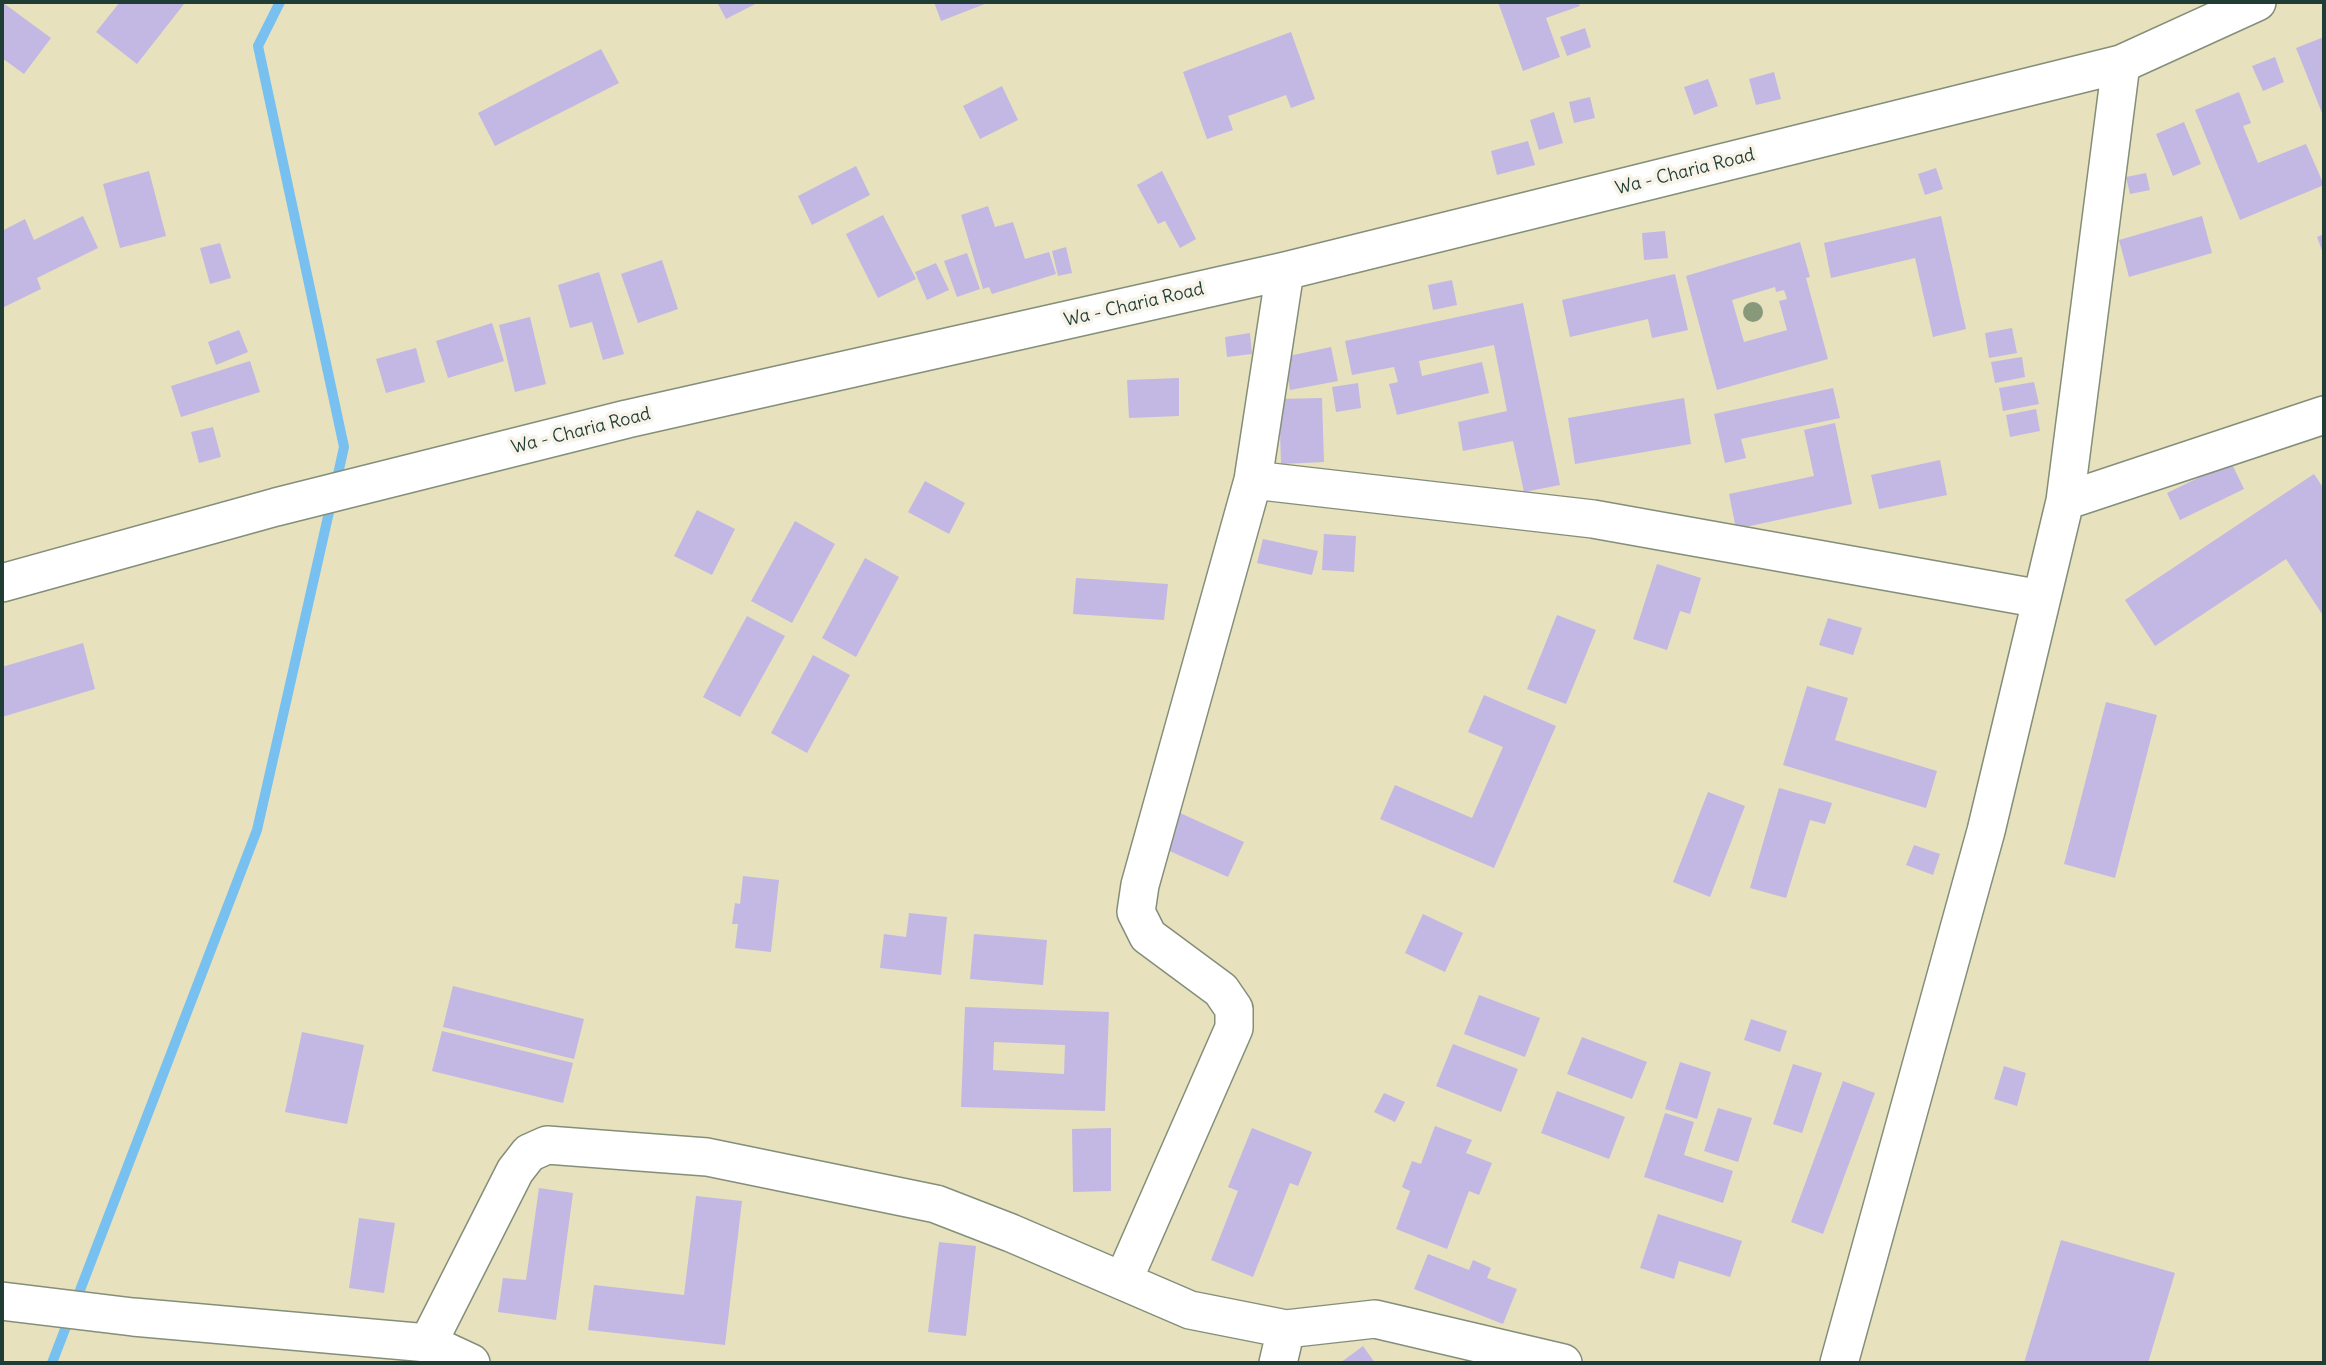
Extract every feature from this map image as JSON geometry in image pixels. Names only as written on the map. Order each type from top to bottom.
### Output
[{"type":"street","name":"Wa - Charia Road","points":[[2,583],[276,507],[627,419],[1284,271],[2121,64],[2257,2]]},
{"type":"street","points":[[1839,1363],[1986,831],[2065,501],[2121,64]]},
{"type":"street","points":[[1123,1281],[1234,1028],[1234,1009],[1221,990],[1148,936],[1136,912],[1140,885],[1253,480],[1284,271]]},
{"type":"street","points":[[2065,501],[2324,415]]},
{"type":"street","points":[[1253,480],[1594,519],[2041,599]]},
{"type":"street","points":[[428,1343],[515,1171],[529,1153],[547,1145],[707,1157],[936,1204],[1282,1346],[1375,1319],[1563,1363]]},
{"type":"street","points":[[2,1301],[134,1317],[428,1343],[471,1363]]},
{"type":"building","points":[[2,2],[51,38],[24,74],[2,58]]},
{"type":"building","points":[[120,2],[184,4],[137,64],[96,32]]},
{"type":"building","points":[[717,2],[759,2],[726,19]]},
{"type":"building","points":[[934,2],[990,2],[941,21]]},
{"type":"building","points":[[1498,2],[1578,2],[1580,6],[1546,18],[1560,57],[1523,71]]},
{"type":"building","points":[[1585,28],[1591,47],[1567,56],[1560,37]]},
{"type":"building","points":[[1291,32],[1315,99],[1291,108],[1286,95],[1228,116],[1233,130],[1207,139],[1183,72]]},
{"type":"building","points":[[2324,37],[2324,118],[2296,48]]},
{"type":"building","points":[[601,49],[619,83],[495,146],[478,113]]},
{"type":"building","points":[[2275,57],[2284,82],[2263,91],[2252,66]]},
{"type":"building","points":[[1774,72],[1781,99],[1756,105],[1749,79]]},
{"type":"building","points":[[1708,79],[1718,106],[1694,115],[1684,87]]},
{"type":"building","points":[[1002,86],[1018,120],[980,139],[963,106]]},
{"type":"building","points":[[2239,92],[2251,123],[2243,126],[2258,163],[2306,144],[2324,185],[2240,220],[2195,110]]},
{"type":"building","points":[[1590,97],[1595,118],[1574,123],[1569,102]]},
{"type":"building","points":[[1554,112],[1563,143],[1539,150],[1530,120]]},
{"type":"building","points":[[2184,122],[2201,164],[2173,176],[2156,134]]},
{"type":"building","points":[[1528,141],[1535,165],[1497,175],[1491,151]]},
{"type":"building","points":[[856,166],[870,195],[812,225],[798,196]]},
{"type":"building","points":[[1936,168],[1943,189],[1925,195],[1918,174]]},
{"type":"building","points":[[149,171],[166,236],[120,248],[103,184]]},
{"type":"building","points":[[1162,171],[1196,239],[1180,248],[1165,221],[1158,224],[1137,185]]},
{"type":"building","points":[[2146,173],[2150,190],[2130,194],[2126,177]]},
{"type":"building","points":[[988,206],[995,227],[1013,222],[1025,259],[1049,252],[1056,274],[992,294],[989,287],[983,289],[961,215]]},
{"type":"building","points":[[883,215],[916,279],[878,298],[846,234]]},
{"type":"building","points":[[83,216],[98,248],[37,278],[41,289],[2,308],[2,231],[25,219],[34,240]]},
{"type":"building","points":[[1941,216],[1966,329],[1933,337],[1915,258],[1831,278],[1824,243]]},
{"type":"building","points":[[2202,216],[2212,253],[2129,277],[2119,240]]},
{"type":"building","points":[[1665,231],[1668,258],[1644,260],[1642,233]]},
{"type":"building","points":[[2324,234],[2324,256],[2317,237]]},
{"type":"building","points":[[1800,242],[1810,277],[1806,278],[1828,359],[1717,390],[1686,276]],"holes":[[[1775,287],[1776,292],[1784,290],[1787,299],[1779,301],[1787,330],[1744,342],[1732,300]]]},
{"type":"building","points":[[220,243],[231,278],[210,284],[200,248]]},
{"type":"building","points":[[1066,247],[1072,273],[1058,276],[1052,251]]},
{"type":"building","points":[[967,253],[980,289],[957,297],[944,261]]},
{"type":"building","points":[[662,260],[678,309],[638,323],[621,274]]},
{"type":"building","points":[[936,263],[949,290],[927,300],[915,272]]},
{"type":"building","points":[[599,272],[624,354],[603,360],[592,322],[570,328],[558,285]]},
{"type":"building","points":[[1675,274],[1688,330],[1652,338],[1648,319],[1570,337],[1562,300]]},
{"type":"building","points":[[1452,280],[1457,305],[1433,310],[1428,285]]},
{"type":"building","points":[[1523,303],[1560,485],[1524,492],[1513,441],[1463,451],[1458,422],[1507,411],[1494,345],[1419,361],[1422,376],[1482,362],[1489,393],[1397,415],[1389,384],[1398,382],[1394,367],[1352,375],[1345,341]]},
{"type":"building","points":[[530,317],[546,384],[515,392],[499,325]]},
{"type":"building","points":[[492,323],[504,361],[448,378],[436,341]]},
{"type":"building","points":[[2012,328],[2017,353],[1989,358],[1985,333]]},
{"type":"building","points":[[239,330],[248,352],[216,365],[208,342]]},
{"type":"building","points":[[1250,333],[1252,354],[1227,357],[1225,337]]},
{"type":"building","points":[[1331,347],[1338,381],[1290,390],[1284,357]]},
{"type":"building","points":[[416,348],[425,382],[386,393],[376,359]]},
{"type":"building","points":[[2022,357],[2025,377],[1995,383],[1991,362]]},
{"type":"building","points":[[250,361],[260,392],[181,417],[171,386]]},
{"type":"building","points":[[1179,378],[1179,416],[1129,418],[1127,380]]},
{"type":"building","points":[[2034,382],[2039,404],[2003,411],[1999,388]]},
{"type":"building","points":[[1358,383],[1361,408],[1336,412],[1332,387]]},
{"type":"building","points":[[1833,388],[1840,418],[1741,439],[1746,458],[1725,463],[1714,414]]},
{"type":"building","points":[[1322,398],[1324,462],[1281,464],[1279,399]]},
{"type":"building","points":[[1684,398],[1691,444],[1575,464],[1568,418]]},
{"type":"building","points":[[2036,409],[2040,431],[2010,437],[2006,415]]},
{"type":"building","points":[[1835,423],[1852,504],[1736,529],[1729,494],[1814,476],[1804,430]]},
{"type":"building","points":[[213,427],[221,457],[199,463],[191,432]]},
{"type":"building","points":[[1940,460],[1947,495],[1879,509],[1871,475]]},
{"type":"building","points":[[2231,462],[2244,489],[2180,520],[2167,493]]},
{"type":"building","points":[[2314,474],[2324,489],[2324,617],[2286,559],[2155,646],[2125,600]]},
{"type":"building","points":[[925,481],[965,503],[949,534],[908,512]]},
{"type":"building","points":[[697,510],[735,529],[712,575],[674,556]]},
{"type":"building","points":[[795,521],[835,544],[792,623],[751,601]]},
{"type":"building","points":[[1324,534],[1356,536],[1354,572],[1322,570]]},
{"type":"building","points":[[1263,539],[1318,551],[1312,575],[1257,563]]},
{"type":"building","points":[[865,558],[899,577],[856,657],[822,638]]},
{"type":"building","points":[[1657,564],[1701,578],[1690,614],[1680,611],[1667,650],[1633,639]]},
{"type":"building","points":[[1076,578],[1168,584],[1164,620],[1073,614]]},
{"type":"building","points":[[1557,615],[1596,630],[1566,704],[1527,689]]},
{"type":"building","points":[[747,616],[785,636],[740,717],[703,697]]},
{"type":"building","points":[[1828,618],[1862,628],[1853,655],[1819,645]]},
{"type":"building","points":[[83,643],[95,689],[2,717],[2,667]]},
{"type":"building","points":[[813,655],[850,675],[807,753],[771,733]]},
{"type":"building","points":[[1807,686],[1848,698],[1835,740],[1937,771],[1926,808],[1783,765]]},
{"type":"building","points":[[1484,695],[1556,726],[1494,868],[1380,819],[1395,785],[1472,818],[1503,747],[1468,732]]},
{"type":"building","points":[[2106,702],[2157,715],[2115,878],[2064,864]]},
{"type":"building","points":[[1779,788],[1832,803],[1825,824],[1810,820],[1786,898],[1750,888]]},
{"type":"building","points":[[1708,792],[1745,806],[1710,897],[1673,882]]},
{"type":"building","points":[[1180,813],[1244,842],[1228,877],[1165,849]]},
{"type":"building","points":[[1914,845],[1940,854],[1933,875],[1906,865]]},
{"type":"building","points":[[743,876],[779,880],[771,952],[735,948],[738,924],[732,924],[735,903],[740,904]]},
{"type":"building","points":[[909,913],[947,917],[941,975],[880,968],[884,934],[906,937]]},
{"type":"building","points":[[1423,914],[1463,933],[1445,972],[1405,953]]},
{"type":"building","points":[[974,934],[1047,940],[1043,985],[970,979]]},
{"type":"building","points":[[453,986],[584,1019],[574,1059],[443,1027]]},
{"type":"building","points":[[1479,995],[1540,1018],[1525,1057],[1464,1034]]},
{"type":"building","points":[[965,1007],[1109,1012],[1105,1111],[961,1107]],"holes":[[[994,1042],[1065,1045],[1064,1074],[993,1070]]]},
{"type":"building","points":[[1751,1019],[1787,1031],[1780,1052],[1744,1040]]},
{"type":"building","points":[[442,1031],[573,1063],[563,1103],[432,1071]]},
{"type":"building","points":[[302,1032],[364,1045],[347,1124],[285,1112]]},
{"type":"building","points":[[1582,1037],[1647,1062],[1632,1099],[1567,1074]]},
{"type":"building","points":[[1453,1044],[1518,1069],[1501,1112],[1436,1086]]},
{"type":"building","points":[[1680,1062],[1711,1072],[1697,1119],[1665,1109]]},
{"type":"building","points":[[1793,1064],[1822,1073],[1802,1133],[1773,1124]]},
{"type":"building","points":[[2004,1066],[2026,1073],[2017,1106],[1994,1099]]},
{"type":"building","points":[[1843,1081],[1875,1093],[1823,1234],[1791,1222]]},
{"type":"building","points":[[1557,1091],[1625,1117],[1609,1159],[1541,1133]]},
{"type":"building","points":[[1384,1093],[1405,1102],[1395,1122],[1374,1112]]},
{"type":"building","points":[[1718,1108],[1752,1118],[1738,1162],[1704,1151]]},
{"type":"building","points":[[1665,1113],[1694,1122],[1684,1155],[1733,1171],[1723,1203],[1644,1177]]},
{"type":"building","points":[[1435,1126],[1472,1140],[1466,1153],[1492,1163],[1479,1195],[1469,1191],[1447,1249],[1396,1229],[1410,1191],[1402,1187],[1412,1161],[1421,1164]]},
{"type":"building","points":[[1111,1128],[1111,1191],[1073,1192],[1072,1129]]},
{"type":"building","points":[[1252,1128],[1312,1152],[1298,1186],[1290,1183],[1253,1277],[1211,1260],[1238,1191],[1228,1187]]},
{"type":"building","points":[[539,1188],[573,1193],[556,1320],[498,1312],[503,1278],[526,1280]]},
{"type":"building","points":[[696,1196],[742,1201],[725,1345],[588,1330],[594,1285],[684,1295]]},
{"type":"building","points":[[1658,1214],[1742,1241],[1730,1277],[1679,1261],[1674,1279],[1640,1268]]},
{"type":"building","points":[[359,1218],[395,1223],[384,1293],[349,1288]]},
{"type":"building","points":[[2061,1240],[2175,1273],[2148,1363],[2024,1363]]},
{"type":"building","points":[[939,1242],[976,1246],[966,1336],[928,1332]]},
{"type":"building","points":[[1428,1254],[1469,1270],[1473,1260],[1491,1268],[1487,1278],[1517,1289],[1503,1324],[1414,1289]]},
{"type":"building","points":[[1363,1346],[1375,1363],[1340,1363]]},
{"type":"waterway","points":[[280,2],[258,46],[344,447],[336,483]]},
{"type":"waterway","points":[[52,1363],[257,830],[332,499]]}]
